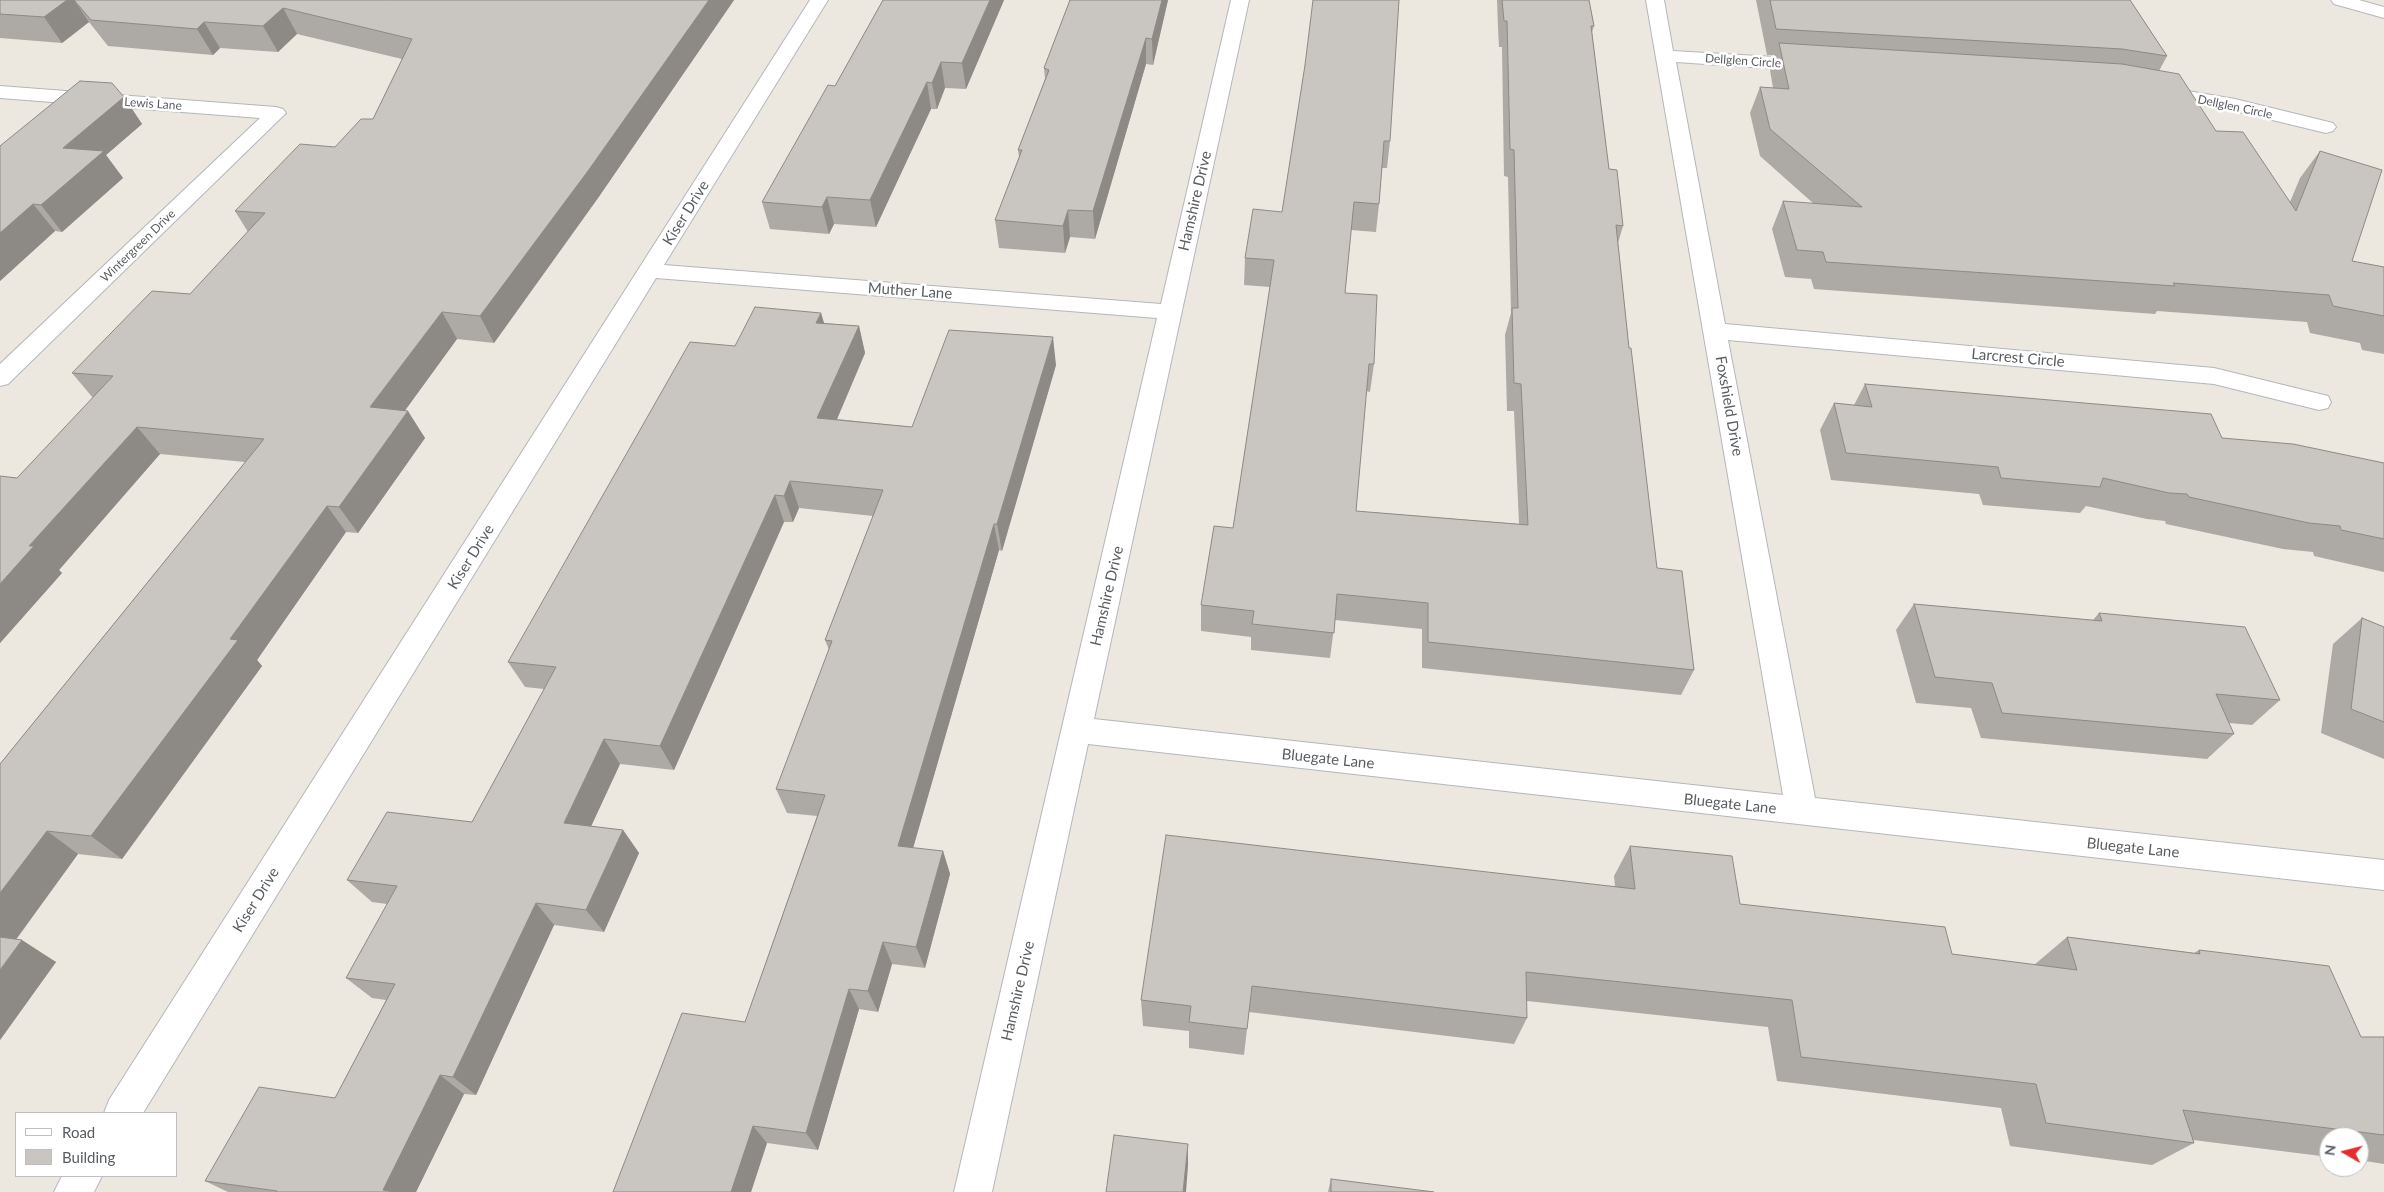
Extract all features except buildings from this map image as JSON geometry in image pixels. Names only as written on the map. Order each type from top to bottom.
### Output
[{"type":"street","name":"Kiser Drive","points":[[123,1112],[819,0]]},
{"type":"street","name":"Hamshire Drive","points":[[973,1192],[1240,0]]},
{"type":"street","name":"Foxshield Drive","points":[[1655,0],[1802,812]]},
{"type":"street","points":[[2340,0],[2384,13]]},
{"type":"street","name":"Dellglen Circle","points":[[1666,56],[1822,66]]},
{"type":"street","name":"Dellglen Circle","points":[[2143,90],[2235,105],[2326,127]]},
{"type":"street","name":"Lewis Lane","points":[[0,92],[276,113]]},
{"type":"street","name":"Wintergreen Drive","points":[[0,378],[276,113]]},
{"type":"street","name":"Muther Lane","points":[[650,271],[1170,312]]},
{"type":"street","name":"Larcrest Circle","points":[[1715,331],[2214,376],[2319,402]]},
{"type":"street","name":"Bluegate Lane","points":[[1077,730],[1802,812],[2384,875]]},
{"type":"street","points":[[73,1192],[82,1177]]}]
